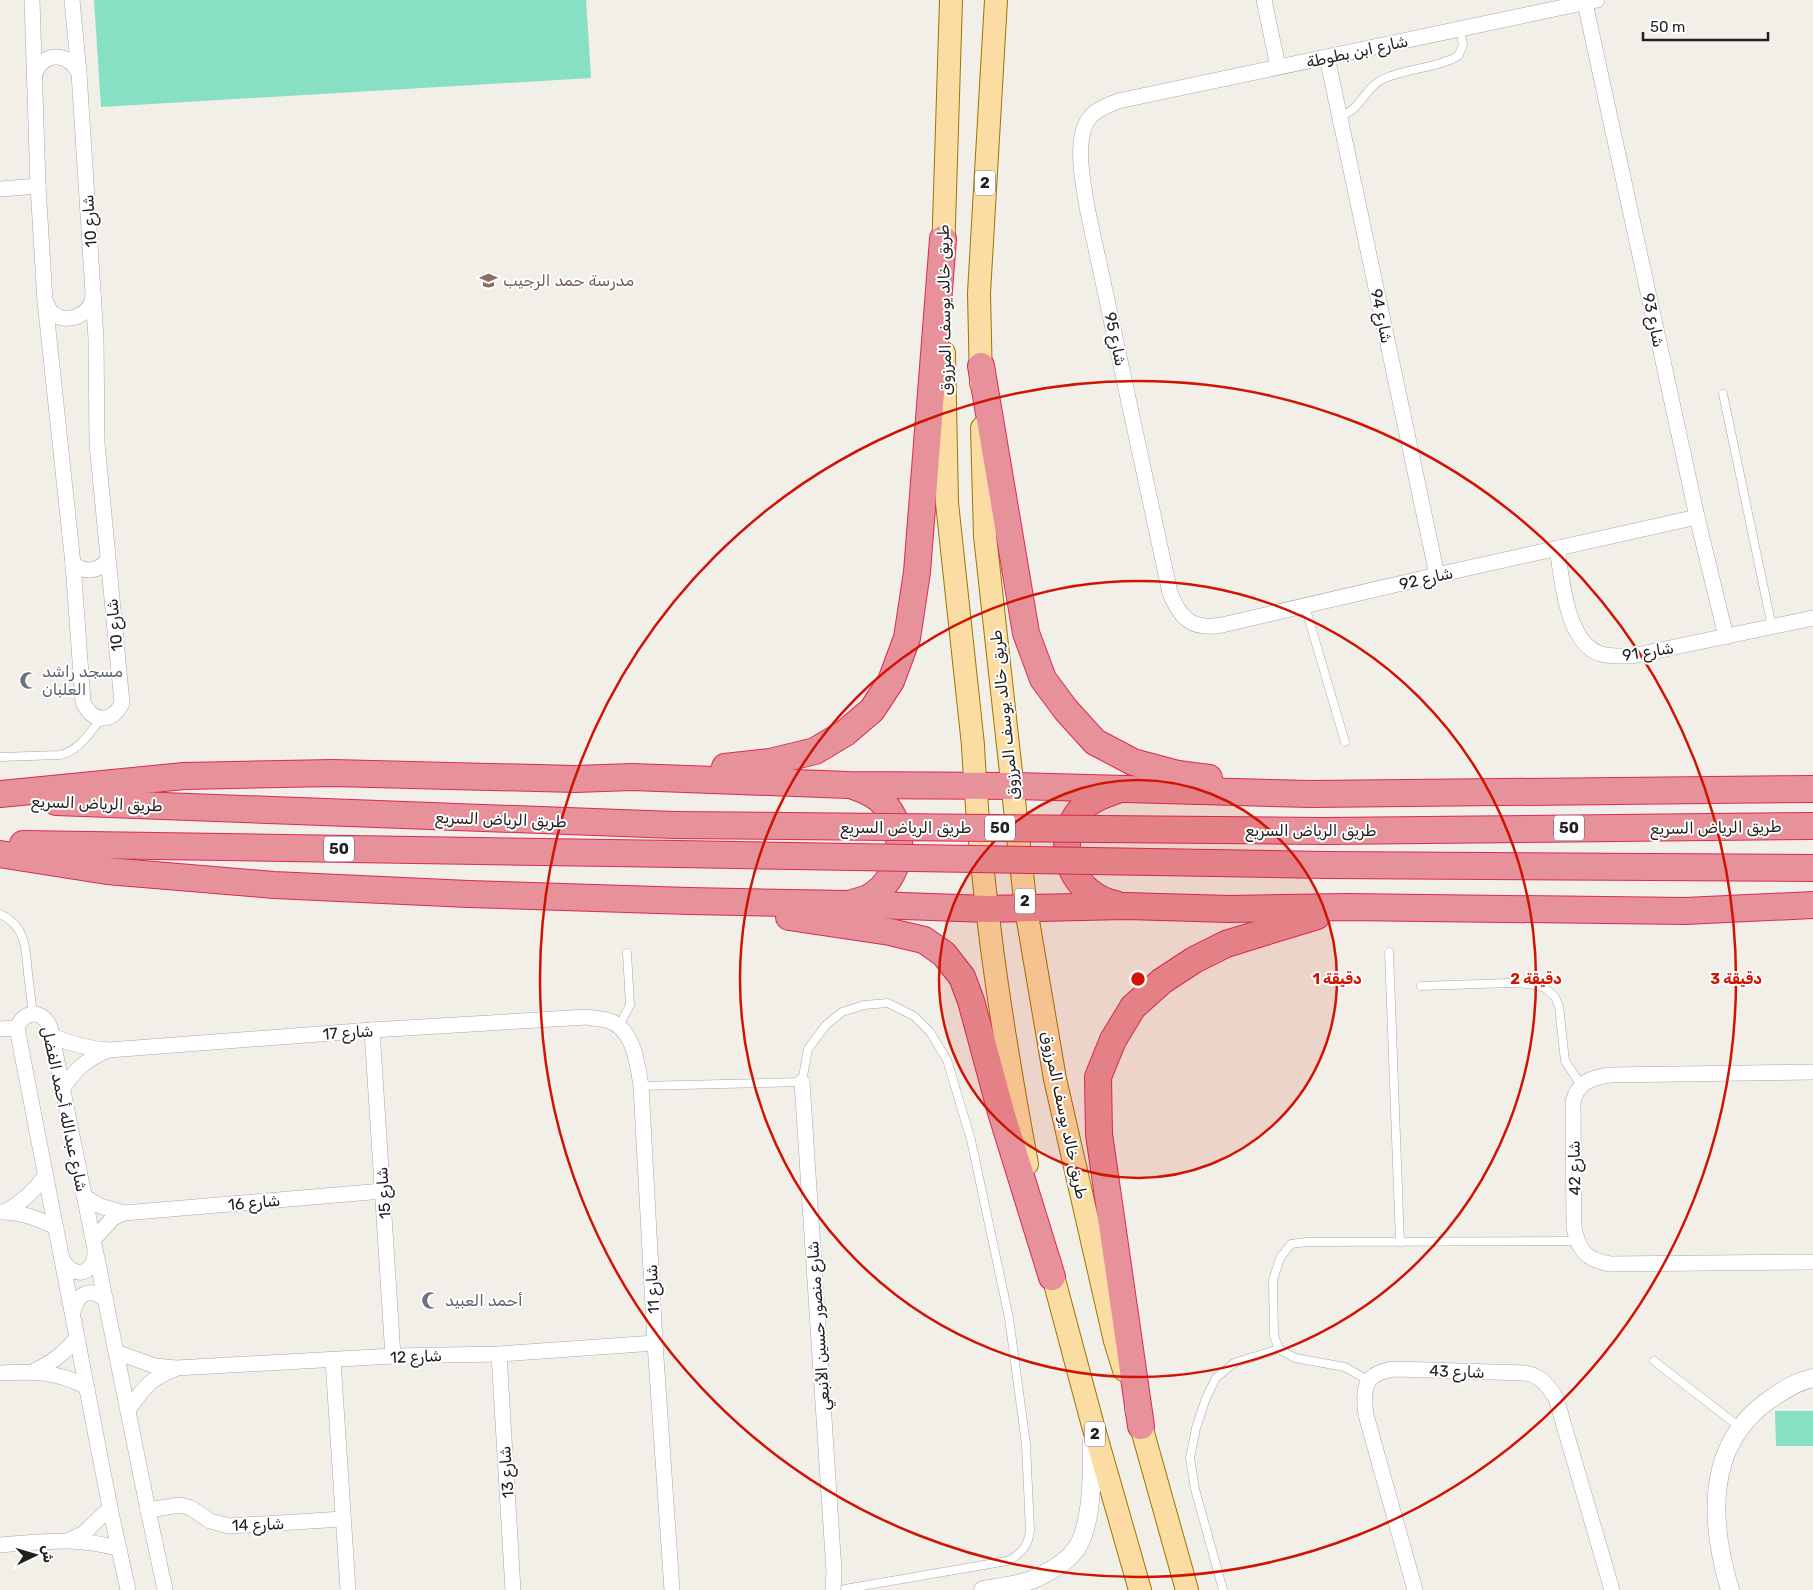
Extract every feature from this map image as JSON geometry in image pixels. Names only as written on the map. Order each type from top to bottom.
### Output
[{"type":"highway","points":[[632,777],[770,762],[815,751],[845,734],[872,710],[892,681],[907,638],[917,572],[943,239]]},
{"type":"highway","points":[[981,366],[1026,633],[1042,679],[1066,710],[1095,742],[1133,762],[1178,774],[1311,794]]},
{"type":"highway","points":[[0,794],[184,776],[333,773],[566,778],[632,777],[849,785],[1012,786],[1311,794],[1813,789]]},
{"type":"highway","points":[[848,904],[869,897],[886,884],[896,866],[900,845],[896,824],[886,805],[869,792],[849,785]]},
{"type":"highway","points":[[1118,790],[1094,798],[1076,815],[1067,839],[1069,864],[1081,886],[1101,901],[1126,906]]},
{"type":"highway","name":"طريق الرياض السريع","points":[[0,800],[674,825],[1325,831],[1813,826]]},
{"type":"highway","name":"طريق الرياض السريع","points":[[0,844],[1327,865],[1813,868]]},
{"type":"highway","points":[[0,854],[107,871],[274,885],[689,901],[987,909],[1126,906],[1230,909],[1345,907],[1685,912],[1813,905]]},
{"type":"highway","points":[[689,901],[890,932],[924,940],[944,954],[962,977],[971,1001],[1001,1112],[1052,1277]]},
{"type":"highway","points":[[1141,1426],[1099,1134],[1098,1077],[1113,1040],[1133,1007],[1162,980],[1194,960],[1226,944],[1345,907]]},
{"type":"main road","name":"طريق خالد يوسف المرزوق","points":[[951,0],[943,239],[947,503],[997,995],[1026,1163],[1052,1277],[1140,1590]]},
{"type":"main road","name":"طريق خالد يوسف المرزوق","points":[[996,0],[979,293],[985,536],[1026,909],[1055,1079],[1116,1341],[1187,1590]]},
{"type":"street","points":[[32,0],[38,186],[45,301],[73,564],[83,702],[87,711],[94,716],[102,718]]},
{"type":"street","name":"شارع 10","points":[[72,0],[79,73],[96,339],[97,443],[122,703],[118,711],[112,716],[102,718]]},
{"type":"street","points":[[1264,0],[1278,68]]},
{"type":"street","name":"شارع ابن بطوطة","points":[[1118,101],[1460,30],[1542,6],[1591,2]]},
{"type":"street","name":"شارع 93","points":[[1591,2],[1697,517],[1726,636]]},
{"type":"street","points":[[34,77],[40,63],[55,57],[62,57],[70,61],[79,73]]},
{"type":"street","name":"شارع 94","points":[[1327,57],[1436,575]]},
{"type":"street","name":"شارع 95","points":[[1118,101],[1090,117],[1083,133],[1081,154],[1083,178],[1088,212],[1170,593]]},
{"type":"street","points":[[0,189],[38,186]]},
{"type":"street","points":[[45,301],[52,312],[63,318],[75,318],[86,312],[93,301],[93,288]]},
{"type":"street","name":"شارع 92","points":[[1170,593],[1177,610],[1188,620],[1198,626],[1209,628],[1697,517]]},
{"type":"street","name":"شارع 91","points":[[1557,548],[1571,620],[1577,633],[1588,646],[1599,654],[1632,656],[1813,618]]},
{"type":"street","points":[[73,564],[87,571],[95,570],[107,561]]},
{"type":"street","name":"شارع عبدالله أحمد الفضل","points":[[128,1590],[110,1508],[45,1176],[18,1028],[20,1021],[25,1016],[32,1014],[40,1015],[47,1020],[52,1036],[165,1590]]},
{"type":"street","name":"شارع 17","points":[[52,1036],[88,1049],[109,1050],[372,1030],[587,1018],[607,1020],[619,1026]]},
{"type":"street","name":"شارع 11","points":[[619,1026],[628,1037],[636,1054],[641,1086],[655,1343],[672,1590]]},
{"type":"street","points":[[0,1029],[18,1028]]},
{"type":"street","name":"شارع 15","points":[[372,1030],[394,1356]]},
{"type":"street","name":"شارع 17","points":[[63,1088],[76,1069],[90,1058],[109,1050]]},
{"type":"street","points":[[1581,1085],[1598,1077],[1610,1075],[1813,1072]]},
{"type":"street","name":"شارع منصور حسين الأنبعي","points":[[802,1082],[834,1571],[841,1590]]},
{"type":"street","name":"شارع 42","points":[[1577,1241],[1574,1227],[1573,1102],[1576,1092],[1581,1085]]},
{"type":"street","points":[[2,1212],[21,1203],[45,1176]]},
{"type":"street","name":"شارع 16","points":[[84,1196],[100,1206],[124,1213],[383,1191]]},
{"type":"street","points":[[2,1212],[23,1214],[56,1227]]},
{"type":"street","points":[[62,1259],[66,1267],[74,1272],[83,1272],[91,1268],[95,1260],[94,1246],[113,1218],[124,1213]]},
{"type":"street","points":[[1577,1241],[1590,1258],[1610,1264],[1813,1262]]},
{"type":"street","points":[[73,1314],[78,1298],[85,1294],[93,1292],[100,1295],[106,1301]]},
{"type":"street","points":[[34,1371],[54,1362],[77,1338]]},
{"type":"street","name":"شارع 12","points":[[116,1352],[155,1366],[176,1368],[394,1356],[498,1354],[655,1343]]},
{"type":"street","name":"شارع 13","points":[[498,1354],[514,1590]]},
{"type":"street","points":[[333,1360],[348,1590]]},
{"type":"street","name":"شارع 12","points":[[128,1410],[143,1389],[157,1376],[176,1368]]},
{"type":"street","name":"شارع 43","points":[[1369,1381],[1382,1370],[1396,1369],[1524,1373],[1534,1374],[1541,1378],[1556,1398],[1612,1590]]},
{"type":"street","points":[[0,1373],[34,1371],[55,1374],[87,1387]]},
{"type":"street","points":[[1730,1590],[1718,1537],[1715,1508],[1718,1480],[1727,1452],[1741,1428],[1760,1406],[1784,1390],[1813,1378]]},
{"type":"street","points":[[1369,1381],[1363,1398],[1366,1415],[1415,1590]]},
{"type":"street","points":[[983,1590],[1034,1579],[1062,1563],[1077,1548],[1085,1532],[1092,1477],[1092,1422]]},
{"type":"street","name":"شارع 14","points":[[148,1510],[180,1505],[191,1508],[210,1521],[229,1526],[343,1519]]},
{"type":"street","points":[[69,1540],[84,1533],[110,1508]]},
{"type":"street","points":[[0,1545],[69,1540],[104,1544],[119,1549]]},
{"type":"lane","points":[[1339,116],[1354,109],[1370,88],[1382,80],[1458,56],[1463,46],[1460,30]]},
{"type":"lane","points":[[1723,394],[1772,627]]},
{"type":"lane","points":[[1305,606],[1345,742]]},
{"type":"lane","points":[[0,757],[60,755],[68,753],[80,745],[102,718]]},
{"type":"lane","points":[[0,914],[10,918],[19,929],[25,944],[32,1014]]},
{"type":"lane","points":[[1389,952],[1400,1242]]},
{"type":"lane","points":[[619,1026],[630,1005],[627,953]]},
{"type":"lane","points":[[1421,986],[1508,983],[1530,984],[1545,988],[1555,997],[1559,1006],[1565,1061],[1581,1085]]},
{"type":"lane","points":[[641,1086],[802,1082],[808,1049],[826,1025],[842,1012],[864,1005],[888,1003],[914,1016],[930,1032],[947,1060],[971,1140],[1009,1318],[1026,1444],[1030,1531],[1026,1546],[1015,1558],[1007,1561],[841,1590]]},
{"type":"lane","points":[[1369,1381],[1345,1368],[1295,1358],[1279,1349],[1274,1336],[1273,1280],[1280,1258],[1291,1244],[1307,1242],[1577,1241]]},
{"type":"lane","points":[[1223,1590],[1195,1489],[1190,1458],[1196,1428],[1206,1398],[1216,1378],[1234,1363],[1279,1349]]},
{"type":"lane","points":[[1654,1361],[1741,1428]]},
{"type":"green space","points":[[94,0],[586,0],[591,78],[101,107]]},
{"type":"green space","points":[[1775,1411],[1813,1411],[1813,1446],[1776,1446]]},
{"type":"place","name":"مدرسة حمد الرجيب","points":[[489,280]]},
{"type":"place","name":"مسجد راشد العلبان","points":[[28,680]]},
{"type":"place","name":"أحمد العبيد","points":[[431,1300]]}]
